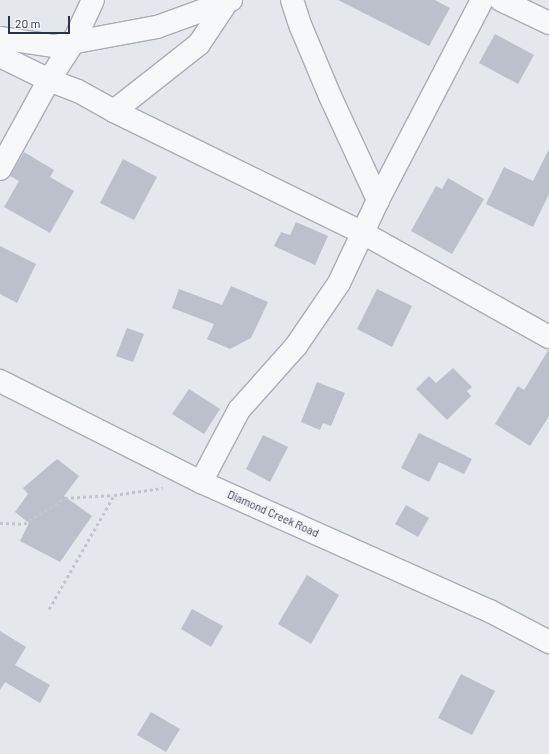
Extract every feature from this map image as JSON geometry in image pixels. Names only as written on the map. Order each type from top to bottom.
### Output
[{"type":"street","points":[[0,169],[49,80],[73,43],[93,0]]},
{"type":"street","points":[[292,0],[301,27],[330,96],[378,200]]},
{"type":"street","points":[[201,482],[239,410],[296,346],[339,284],[378,200],[482,0]]},
{"type":"street","points":[[501,0],[549,23]]},
{"type":"street","points":[[0,38],[54,46],[73,43],[157,27],[229,1]]},
{"type":"street","points":[[114,111],[199,44],[229,1]]},
{"type":"street","points":[[0,56],[49,80],[78,90],[114,111],[363,233],[549,336]]},
{"type":"street","name":"Diamond Creek Road","points":[[0,381],[201,482],[490,611],[549,642]]},
{"type":"path","points":[[0,523],[24,524],[65,498],[114,495],[169,487]]},
{"type":"path","points":[[49,609],[114,495]]},
{"type":"building","points":[[338,0],[435,0],[450,8],[429,46]]},
{"type":"building","points":[[495,34],[534,55],[518,84],[479,63]]},
{"type":"building","points":[[549,149],[549,194],[533,227],[486,204],[504,167],[533,181]]},
{"type":"building","points":[[24,152],[54,170],[50,177],[74,191],[50,233],[4,207],[19,181],[10,176]]},
{"type":"building","points":[[123,159],[157,177],[134,220],[100,203]]},
{"type":"building","points":[[448,178],[484,199],[452,254],[411,231],[436,186],[442,189]]},
{"type":"building","points":[[296,222],[328,236],[315,265],[274,246],[281,232],[290,235]]},
{"type":"building","points":[[0,246],[36,264],[17,303],[0,294]]},
{"type":"building","points":[[231,286],[268,302],[251,338],[230,349],[207,339],[214,324],[172,308],[179,289],[222,305]]},
{"type":"building","points":[[377,289],[412,306],[392,347],[357,329]]},
{"type":"building","points":[[127,328],[144,334],[133,362],[116,356]]},
{"type":"building","points":[[549,349],[549,416],[530,446],[495,424],[518,386],[524,390]]},
{"type":"building","points":[[453,368],[472,387],[467,391],[471,396],[447,420],[416,389],[429,376],[436,383]]},
{"type":"building","points":[[317,382],[345,393],[331,426],[323,423],[320,430],[301,422]]},
{"type":"building","points":[[189,389],[220,409],[204,434],[172,414]]},
{"type":"building","points":[[419,433],[472,459],[464,474],[439,462],[429,482],[401,468]]},
{"type":"building","points":[[263,435],[288,447],[270,482],[246,469]]},
{"type":"building","points":[[57,459],[79,476],[64,496],[92,516],[60,562],[20,541],[29,523],[15,512],[28,494],[23,488]]},
{"type":"building","points":[[406,505],[429,518],[418,537],[395,524]]},
{"type":"building","points":[[307,575],[339,595],[311,644],[278,624]]},
{"type":"building","points":[[192,609],[223,626],[211,647],[181,629]]},
{"type":"building","points":[[0,631],[26,647],[15,665],[50,685],[40,703],[5,682],[0,690]]},
{"type":"building","points":[[461,674],[495,691],[472,735],[438,718]]},
{"type":"building","points":[[151,712],[180,729],[166,752],[137,735]]}]
